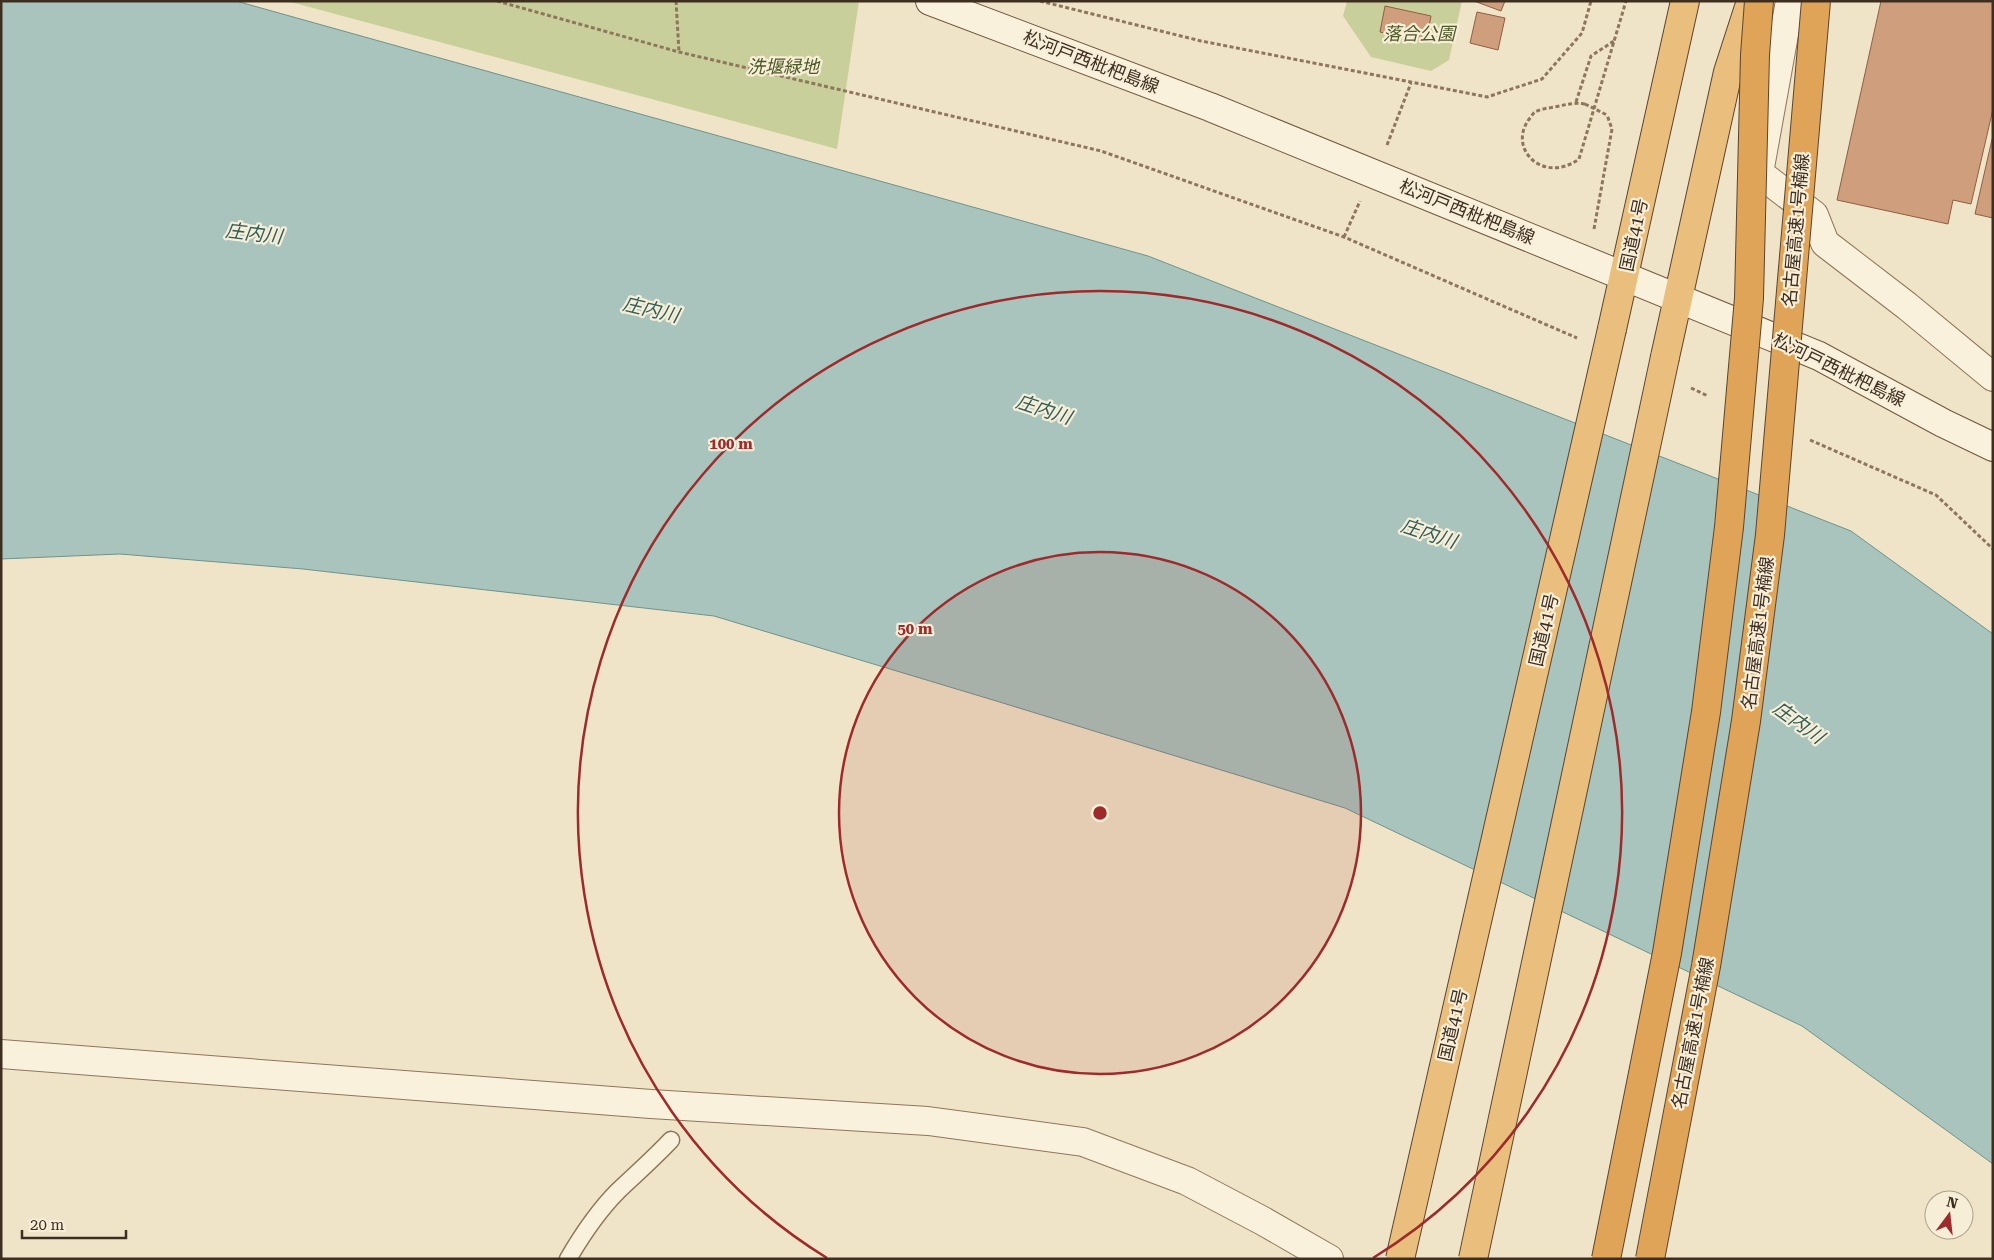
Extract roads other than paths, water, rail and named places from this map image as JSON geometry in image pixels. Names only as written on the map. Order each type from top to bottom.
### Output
[{"type":"highway","name":"国道41号","points":[[1400,1259],[1625,276],[1685,1]]},
{"type":"highway","points":[[1473,1259],[1664,357],[1728,72],[1751,1]]},
{"type":"highway","points":[[1606,1259],[1668,953],[1706,712],[1729,527],[1748,298],[1755,55],[1759,1]]},
{"type":"highway","name":"名古屋高速1号楠線","points":[[1650,1259],[1706,966],[1746,721],[1770,535],[1816,1]]},
{"type":"street","name":"松河戸西枇杷島線","points":[[930,1],[1210,107],[1819,356],[1943,423],[1993,447]]},
{"type":"street","points":[[1790,1],[1758,173],[1814,215],[1825,243],[1907,306],[1993,377]]},
{"type":"street","points":[[1,1054],[651,1104],[928,1122],[1083,1142],[1187,1181],[1330,1259]]},
{"type":"lane","points":[[568,1259],[585,1231],[618,1192],[671,1140]]},
{"type":"water","name":"庄内川","points":[[1,1],[236,1],[1148,256],[1851,531],[1993,634],[1993,1164],[1802,1026],[1345,808],[993,700],[714,616],[303,569],[120,554],[1,559]]},
{"type":"park label","name":"落合公園","points":[[1419,34]]},
{"type":"park label","name":"洗堰緑地","points":[[783,67]]}]
